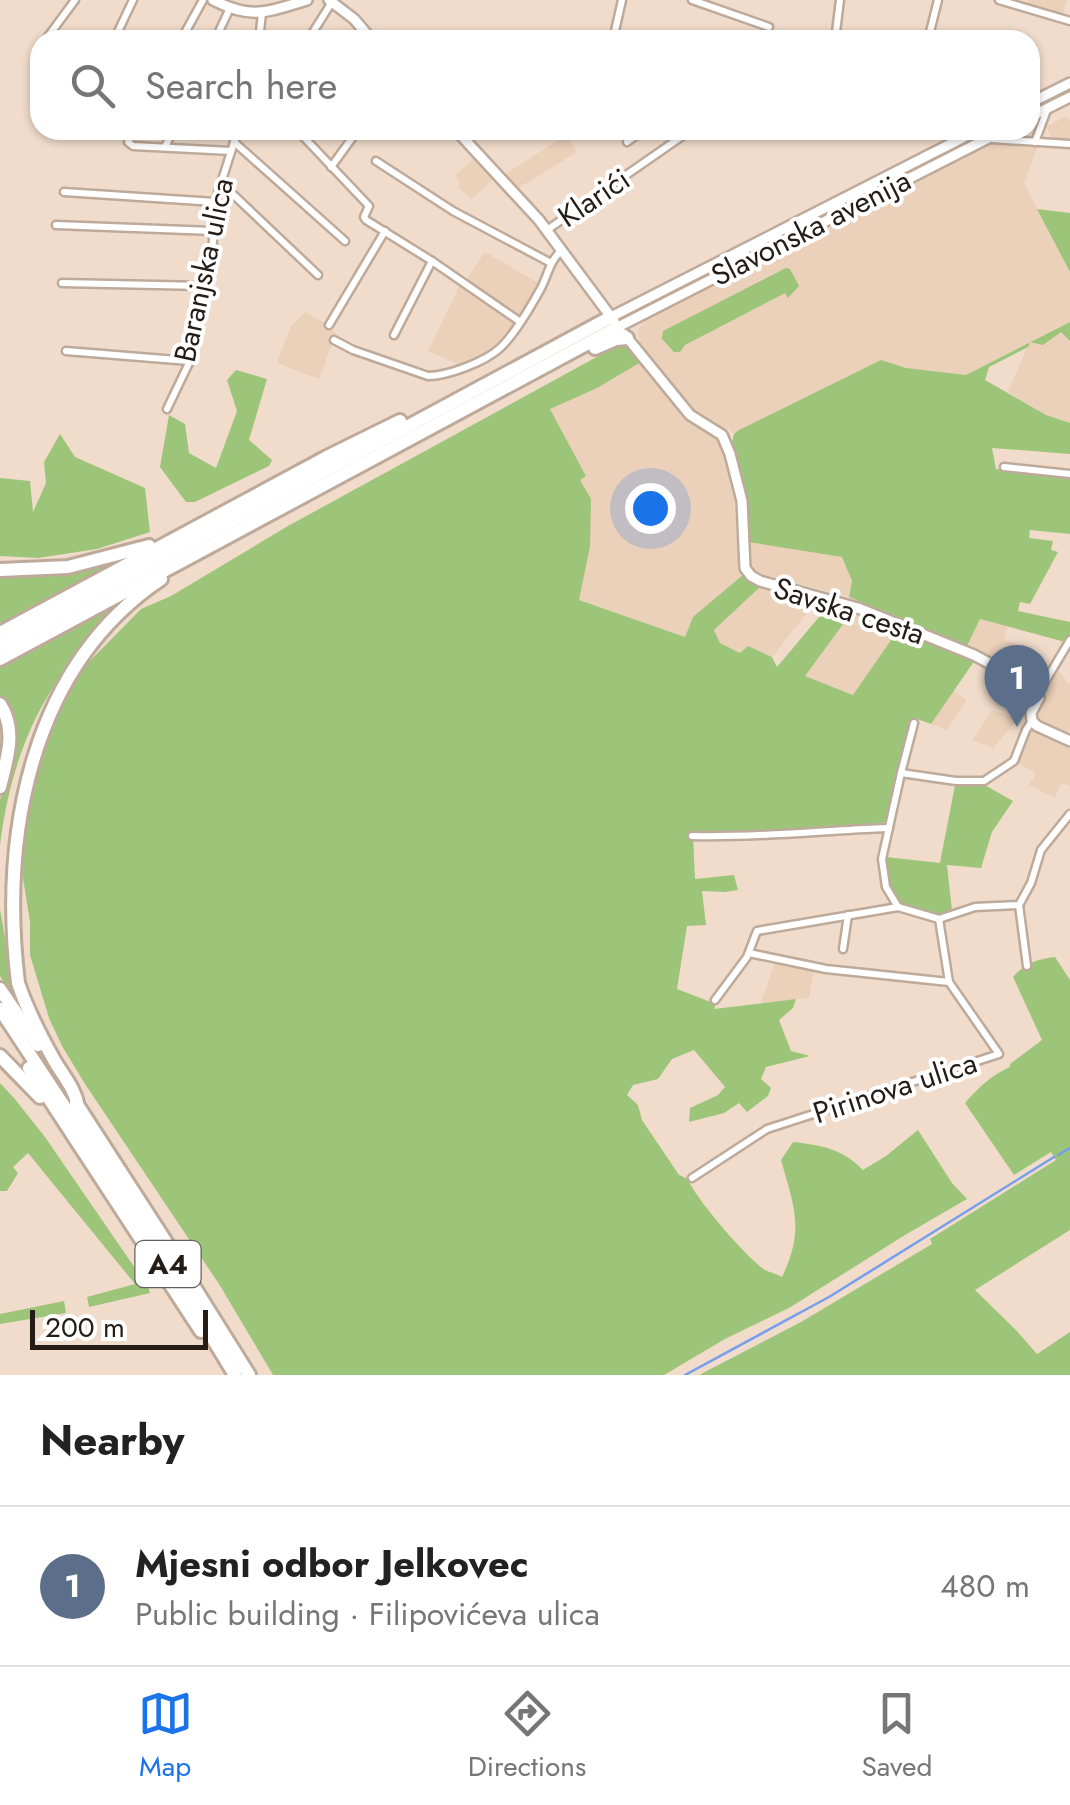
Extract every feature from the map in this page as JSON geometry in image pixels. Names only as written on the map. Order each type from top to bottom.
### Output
[{"type":"highway","points":[[0,658],[564,356],[583,353],[619,338],[623,332]]},
{"type":"highway","points":[[0,646],[457,400],[623,332]]},
{"type":"highway","points":[[0,634],[384,428],[443,401],[457,400]]},
{"type":"highway","points":[[0,570],[68,567],[133,552],[189,532]]},
{"type":"highway","points":[[78,1107],[76,1094],[25,1002],[6,931],[2,878],[11,794],[38,720],[84,648],[127,605],[157,582],[212,550],[218,542]]},
{"type":"highway","points":[[0,704],[8,717],[10,732],[0,787]]},
{"type":"highway","name":"A4","points":[[0,988],[249,1375]]},
{"type":"highway","name":"A4","points":[[0,1009],[166,1261],[233,1375]]},
{"type":"highway","points":[[0,1024],[233,1375]]},
{"type":"highway","points":[[0,1056],[77,1143]]},
{"type":"main road","points":[[213,0],[252,13],[306,0]]},
{"type":"main road","points":[[330,1],[354,19],[361,30]]},
{"type":"main road","points":[[1040,99],[1070,83]]},
{"type":"main road","points":[[1040,112],[1070,97]]},
{"type":"main road","points":[[465,140],[546,230],[623,332],[636,327],[642,314]]},
{"type":"main road","name":"Slavonska avenija","points":[[623,332],[960,140]]},
{"type":"main road","name":"Slavonska avenija","points":[[623,332],[642,314],[984,140]]},
{"type":"main road","name":"Savska cesta","points":[[623,332],[690,415],[722,434],[739,485],[743,557],[751,576],[858,608],[974,655],[1039,692]]},
{"type":"main road","points":[[1039,692],[1032,721],[1070,741]]},
{"type":"street","points":[[54,30],[75,0]]},
{"type":"street","points":[[119,30],[133,0]]},
{"type":"street","points":[[188,30],[204,0]]},
{"type":"street","points":[[615,30],[622,0]]},
{"type":"street","points":[[692,0],[769,26]]},
{"type":"street","points":[[836,30],[840,0]]},
{"type":"street","points":[[930,30],[938,0]]},
{"type":"street","points":[[999,0],[1024,4],[1070,21]]},
{"type":"street","points":[[314,30],[330,1]]},
{"type":"street","points":[[220,30],[230,8]]},
{"type":"street","points":[[260,30],[262,13]]},
{"type":"street","points":[[1040,129],[1048,108]]},
{"type":"street","points":[[129,140],[133,146],[231,151]]},
{"type":"street","points":[[165,148],[169,140]]},
{"type":"street","points":[[306,140],[370,206],[364,216],[366,220],[519,321]]},
{"type":"street","points":[[331,167],[351,140]]},
{"type":"street","name":"Klarići","points":[[546,230],[676,140]]},
{"type":"street","points":[[1002,140],[1070,144]]},
{"type":"street","points":[[234,142],[345,241]]},
{"type":"street","name":"Baranjska ulica","points":[[167,410],[190,360],[212,258],[215,202],[234,142]]},
{"type":"street","points":[[376,162],[453,211],[551,263]]},
{"type":"street","points":[[220,182],[318,275]]},
{"type":"street","points":[[64,192],[215,202]]},
{"type":"street","points":[[56,225],[213,231]]},
{"type":"street","points":[[329,326],[385,231]]},
{"type":"street","points":[[334,340],[422,375],[460,369],[500,347],[562,250]]},
{"type":"street","points":[[394,335],[432,261]]},
{"type":"street","points":[[62,283],[204,286]]},
{"type":"street","points":[[66,350],[190,360]]},
{"type":"street","points":[[1004,467],[1070,474]]},
{"type":"street","points":[[1039,692],[1070,640]]},
{"type":"street","points":[[900,773],[979,783],[1014,762],[1032,721]]},
{"type":"street","points":[[898,907],[890,897],[882,858],[914,723]]},
{"type":"street","points":[[1027,966],[1019,905],[1041,850],[1070,814]]},
{"type":"street","points":[[692,836],[742,837],[889,828]]},
{"type":"street","points":[[715,1000],[749,953],[757,931],[898,907],[938,920],[976,907],[1019,905]]},
{"type":"street","points":[[843,949],[848,915]]},
{"type":"street","name":"Pirinova ulica","points":[[692,1178],[767,1130],[1000,1054],[949,982],[938,920]]},
{"type":"street","points":[[749,953],[836,971],[949,982]]},
{"type":"shaded area","points":[[1028,0],[1067,0],[1063,14],[1027,5]]},
{"type":"shaded area","points":[[1067,116],[1070,139],[1053,139],[1046,127]]},
{"type":"shaded area","points":[[558,140],[569,140],[577,152],[515,190],[502,176]]},
{"type":"shaded area","points":[[1002,140],[1038,146],[1024,183],[1070,272],[1070,322],[1032,342],[1061,332],[1070,341],[1070,423],[1046,415],[1008,392],[1029,343],[966,375],[906,368],[881,360],[734,434],[694,413],[640,345],[638,330],[645,320],[939,168]]},
{"type":"shaded area","points":[[475,157],[495,177],[472,199],[459,188],[456,175]]},
{"type":"shaded area","points":[[485,252],[540,284],[517,317],[465,281]]},
{"type":"shaded area","points":[[460,285],[514,324],[495,348],[460,365],[428,351]]},
{"type":"shaded area","points":[[305,312],[336,333],[319,379],[277,363],[291,326]]},
{"type":"shaded area","points":[[628,346],[676,402],[723,438],[734,498],[738,558],[744,574],[693,617],[685,637],[579,600],[590,547],[580,479],[586,476],[539,388]]},
{"type":"shaded area","points":[[751,542],[842,557],[852,581],[849,597],[756,572]]},
{"type":"shaded area","points":[[761,586],[818,599],[772,657],[748,646],[740,653],[720,643],[714,630]]},
{"type":"shaded area","points":[[852,612],[898,630],[854,695],[804,676]]},
{"type":"shaded area","points":[[980,619],[1007,627],[1004,640],[1025,647],[1014,668],[967,646]]},
{"type":"shaded area","points":[[1059,671],[1070,683],[1070,728],[1066,736],[1035,718]]},
{"type":"shaded area","points":[[953,690],[967,700],[947,730],[931,724]]},
{"type":"shaded area","points":[[992,710],[1018,719],[993,748],[973,740]]},
{"type":"shaded area","points":[[1034,727],[1070,745],[1070,786],[1061,783],[1055,798],[1029,785],[1036,774],[1018,762]]},
{"type":"shaded area","points":[[775,962],[814,970],[809,998],[761,1003]]},
{"type":"green space","points":[[1037,209],[1070,213],[1070,272]]},
{"type":"green space","points":[[786,268],[799,286],[788,298],[785,293],[685,345],[680,352],[674,352],[662,339],[663,331]]},
{"type":"green space","points":[[1070,322],[1070,341],[1061,332],[1043,345],[1031,342]]},
{"type":"green space","points":[[624,342],[641,362],[550,409],[586,476],[580,480],[591,499],[590,547],[579,600],[685,637],[693,617],[744,574],[761,586],[714,630],[720,643],[740,653],[748,646],[772,657],[777,667],[830,604],[852,612],[805,676],[853,695],[898,630],[975,660],[931,724],[917,719],[913,722],[888,822],[763,834],[693,835],[695,879],[734,875],[738,890],[702,891],[706,925],[687,926],[677,989],[716,1004],[714,1009],[796,999],[793,1008],[779,1020],[791,1051],[810,1056],[766,1067],[761,1079],[771,1088],[768,1096],[747,1112],[739,1103],[724,1113],[689,1122],[690,1108],[718,1095],[725,1087],[694,1050],[672,1059],[658,1079],[633,1085],[627,1095],[638,1105],[642,1120],[679,1175],[688,1179],[723,1228],[759,1265],[782,1277],[793,1245],[795,1218],[781,1160],[793,1142],[831,1149],[863,1170],[918,1130],[967,1199],[789,1308],[664,1375],[273,1375],[219,1284],[85,1084],[49,1018],[30,955],[23,878],[23,822],[32,756],[71,680],[141,609],[171,596],[288,526]]},
{"type":"green space","points":[[1030,342],[1028,347],[989,367],[985,380],[1046,415],[1070,423],[1070,454],[992,448],[996,469],[1070,476],[1070,534],[1030,530],[1029,538],[1053,541],[1051,550],[1058,552],[1030,604],[1020,602],[1018,611],[1070,622],[1065,642],[980,619],[966,648],[849,597],[852,581],[842,557],[748,542],[747,500],[732,443],[739,430],[881,360],[906,368],[966,375]]},
{"type":"green space","points":[[236,370],[267,379],[249,440],[272,460],[269,466],[195,502],[186,502],[160,467],[169,415],[185,424],[189,453],[216,468],[237,411],[227,380]]},
{"type":"green space","points":[[60,434],[75,457],[145,488],[150,532],[97,549],[38,558],[0,556],[0,478],[30,481],[33,512],[46,483],[44,462]]},
{"type":"green space","points":[[142,552],[0,630],[0,574]]},
{"type":"green space","points":[[138,591],[83,646],[43,704],[16,769],[0,845],[0,800],[9,765],[0,666]]},
{"type":"green space","points":[[983,784],[1013,801],[992,832],[981,868],[947,865],[952,911],[938,917],[900,905],[887,881],[886,857],[940,863],[955,785]]},
{"type":"green space","points":[[0,909],[9,961],[28,1019],[0,976]]},
{"type":"green space","points":[[1055,957],[1070,980],[1070,1230],[975,1290],[1037,1354],[1070,1332],[1070,1375],[699,1375],[801,1322],[932,1244],[930,1239],[1056,1160],[1051,1152],[1014,1175],[965,1103],[985,1082],[1042,1040],[1013,977],[1031,963]]},
{"type":"green space","points":[[0,1083],[45,1137],[150,1293],[89,1307],[87,1297],[135,1284],[28,1153],[13,1167],[18,1173],[7,1191],[0,1191]]},
{"type":"green space","points":[[64,1301],[66,1313],[0,1324],[0,1314]]},
{"type":"waterway","points":[[1058,1155],[1070,1148]]},
{"type":"waterway","points":[[685,1375],[829,1297],[1054,1157]]},
{"type":"place","name":"Mjesni odbor Jelkovec","points":[[1017,727]]}]
